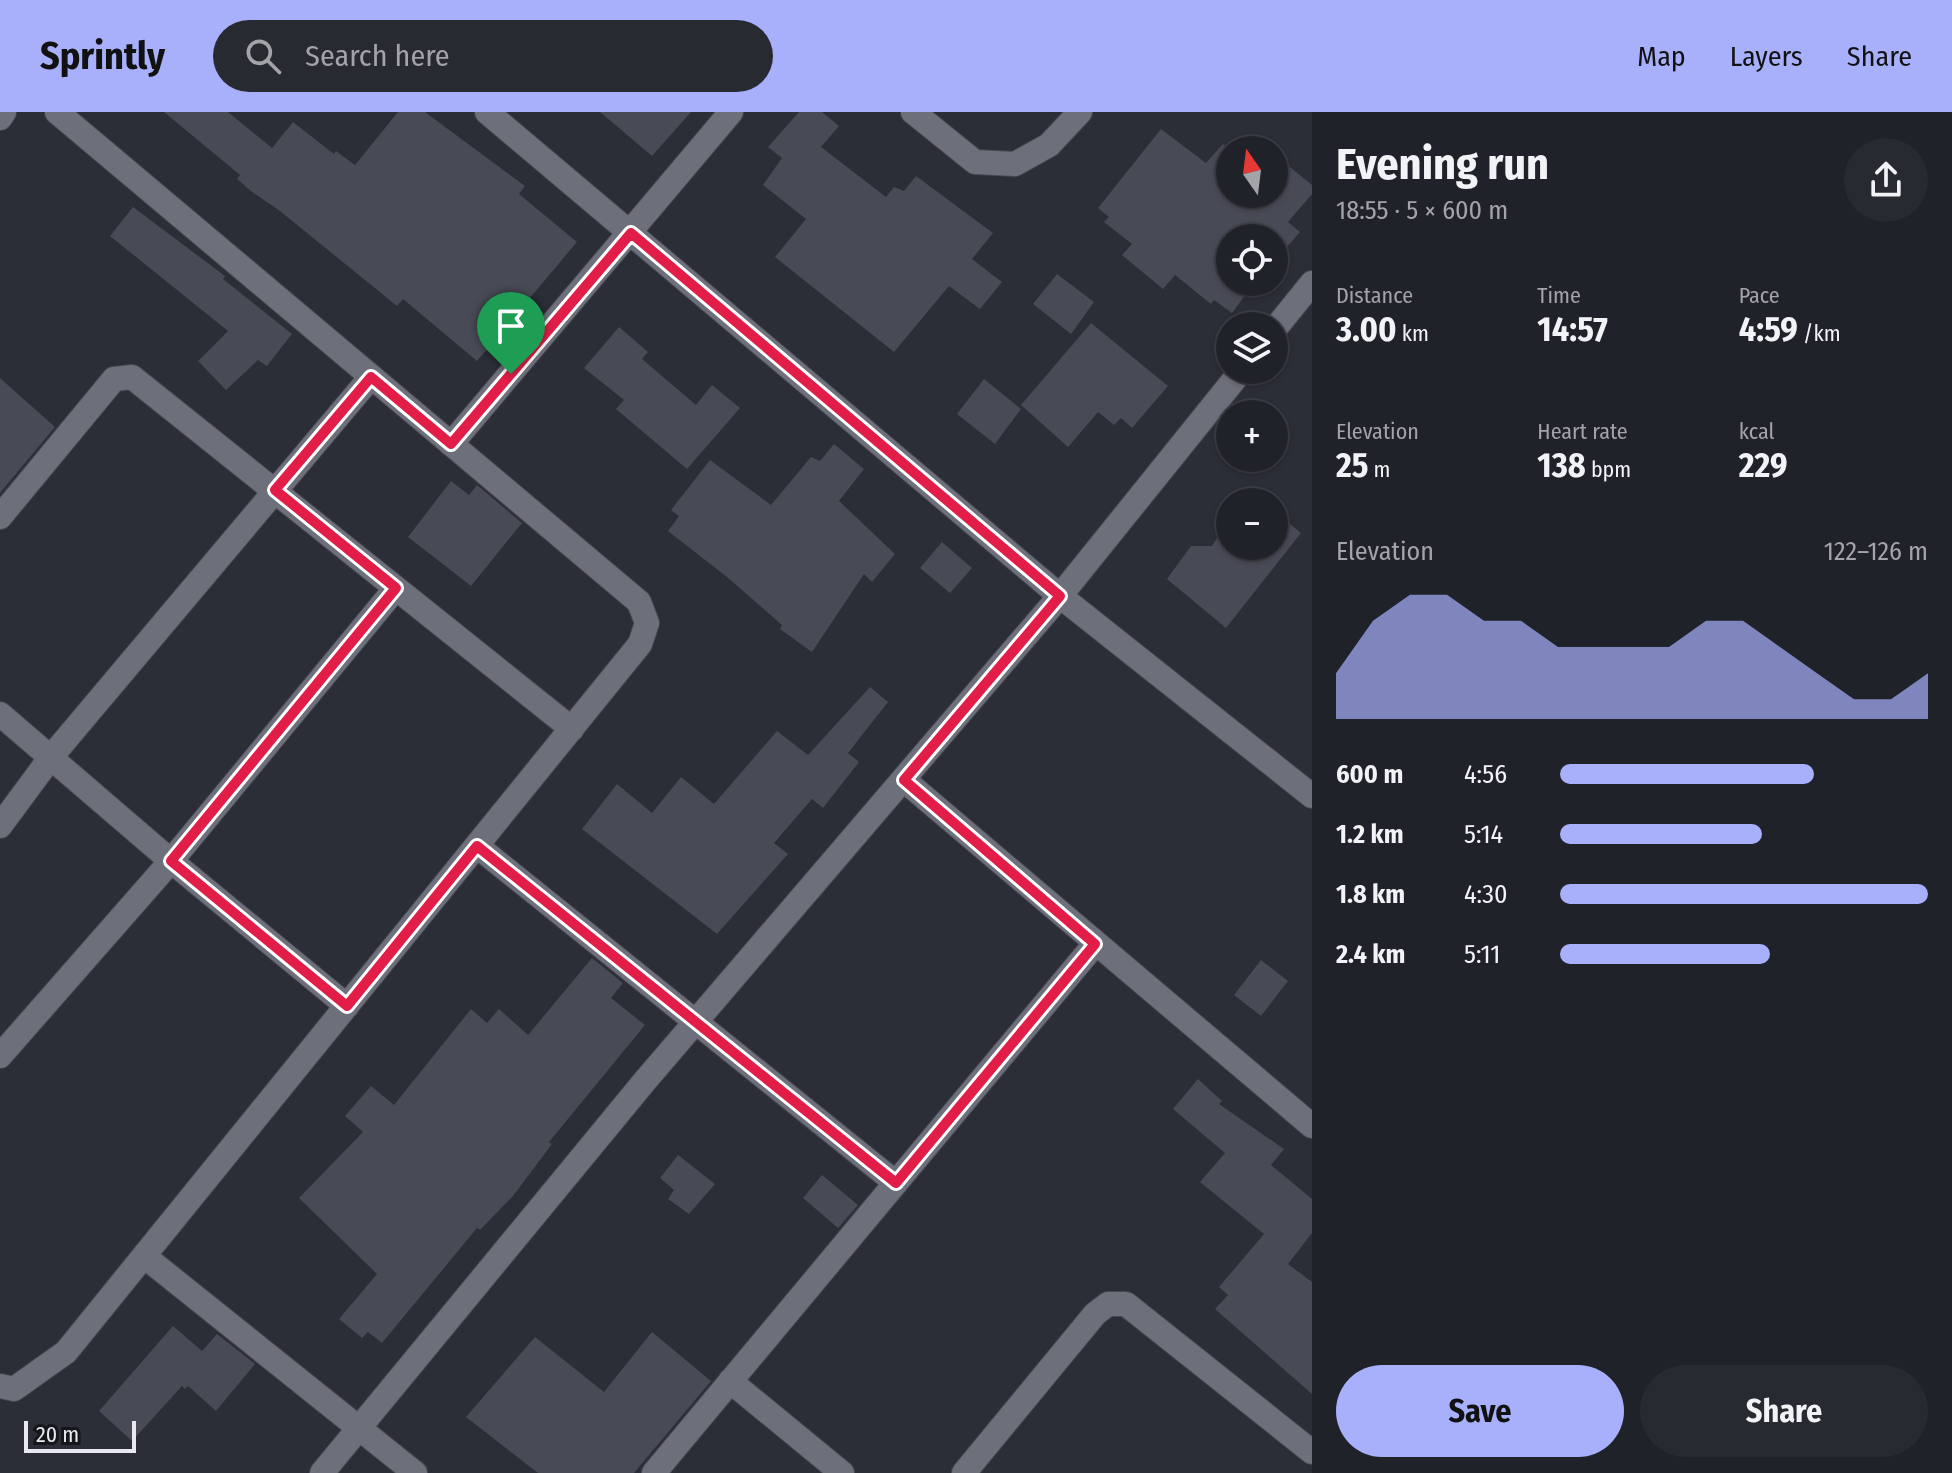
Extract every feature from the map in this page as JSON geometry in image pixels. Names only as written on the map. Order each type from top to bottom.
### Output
[{"type":"street","points":[[0,118],[4,112]]},
{"type":"street","points":[[0,1386],[14,1389],[66,1352],[640,644],[647,623],[639,602],[57,112]]},
{"type":"street","points":[[487,112],[1060,596],[1312,796]]},
{"type":"street","points":[[451,444],[731,112]]},
{"type":"street","points":[[913,112],[975,162],[1015,164],[1049,145],[1080,112]]},
{"type":"street","points":[[1288,313],[1312,283]]},
{"type":"street","points":[[0,517],[114,379],[132,377],[572,729]]},
{"type":"street","points":[[0,826],[51,757],[371,377]]},
{"type":"street","points":[[322,1473],[698,1021],[1060,596],[1231,384]]},
{"type":"street","points":[[0,1056],[171,861],[396,588]]},
{"type":"street","points":[[0,714],[347,1006]]},
{"type":"street","points":[[904,780],[1312,1126]]},
{"type":"street","points":[[477,846],[896,1183]]},
{"type":"street","points":[[654,1473],[1095,944]]},
{"type":"street","points":[[144,1256],[415,1473]]},
{"type":"street","points":[[964,1473],[1095,1314],[1108,1304],[1126,1304],[1312,1452]]},
{"type":"street","points":[[730,1381],[842,1473]]},
{"type":"building","points":[[164,112],[228,112],[272,148],[293,122],[334,154],[336,151],[355,165],[398,112],[425,112],[525,186],[519,194],[577,242],[477,361],[403,299],[397,306],[252,192],[237,179],[240,175]]},
{"type":"building","points":[[600,112],[691,112],[652,156]]},
{"type":"building","points":[[799,112],[822,112],[839,126],[821,147],[886,197],[894,187],[904,191],[916,176],[993,233],[972,259],[1002,282],[980,309],[949,286],[894,352],[775,257],[806,219],[763,185],[782,158],[768,147]]},
{"type":"building","points":[[1161,129],[1206,163],[1216,152],[1216,208],[1288,208],[1288,165],[1312,185],[1312,194],[1288,222],[1300,232],[1288,246],[1288,224],[1216,224],[1216,296],[1245,296],[1233,312],[1214,300],[1211,304],[1175,275],[1163,289],[1122,255],[1132,244],[1104,222],[1109,217],[1098,208]]},
{"type":"building","points":[[133,207],[225,276],[223,279],[292,334],[267,366],[258,360],[226,390],[198,361],[228,331],[110,236]]},
{"type":"building","points":[[1057,274],[1094,302],[1071,334],[1033,304]]},
{"type":"building","points":[[1091,323],[1168,386],[1132,428],[1121,418],[1114,425],[1098,412],[1068,447],[1021,405]]},
{"type":"building","points":[[619,327],[648,352],[642,359],[696,405],[712,385],[740,408],[687,469],[616,409],[624,400],[584,368]]},
{"type":"building","points":[[0,378],[55,427],[0,493]]},
{"type":"building","points":[[984,379],[1021,409],[995,444],[957,414]]},
{"type":"building","points":[[834,444],[864,469],[839,501],[895,554],[872,582],[864,574],[812,652],[780,629],[782,625],[668,531],[679,516],[671,510],[710,460],[771,505],[811,457],[820,461]]},
{"type":"building","points":[[451,481],[469,495],[477,485],[522,523],[471,586],[408,537]]},
{"type":"building","points":[[1288,522],[1301,533],[1288,549]]},
{"type":"building","points":[[1216,540],[1216,560],[1280,560],[1226,628],[1167,579],[1191,546],[1212,546]]},
{"type":"building","points":[[942,542],[972,568],[950,593],[920,568]]},
{"type":"building","points":[[870,687],[888,702],[848,753],[859,762],[823,808],[812,799],[774,843],[788,854],[717,934],[582,829],[617,784],[652,813],[681,777],[714,804],[777,731],[808,755]]},
{"type":"building","points":[[592,958],[623,983],[611,998],[645,1025],[549,1142],[552,1144],[513,1196],[480,1230],[477,1228],[382,1343],[368,1332],[362,1338],[339,1319],[377,1274],[299,1198],[363,1132],[345,1116],[371,1086],[394,1105],[471,1009],[487,1023],[499,1009],[528,1035]]},
{"type":"building","points":[[1261,960],[1288,981],[1261,1016],[1234,995]]},
{"type":"building","points":[[1198,1079],[1222,1101],[1219,1104],[1284,1149],[1271,1165],[1312,1199],[1312,1233],[1288,1264],[1312,1282],[1312,1394],[1215,1309],[1228,1295],[1219,1287],[1264,1234],[1200,1182],[1225,1153],[1173,1109]]},
{"type":"building","points":[[678,1155],[715,1184],[689,1214],[668,1199],[674,1190],[660,1178]]},
{"type":"building","points":[[822,1175],[858,1205],[838,1228],[803,1198]]},
{"type":"building","points":[[173,1326],[202,1351],[217,1334],[255,1364],[216,1411],[188,1386],[185,1389],[182,1386],[132,1441],[99,1411]]},
{"type":"building","points":[[652,1332],[711,1381],[634,1473],[538,1473],[466,1417],[535,1337],[604,1392]]},
{"type":"route","points":[[631,233],[1060,596],[904,780],[1095,944],[896,1183],[477,846],[347,1006],[171,861],[396,588],[275,490],[371,377],[451,444],[511,374],[631,233]]}]
